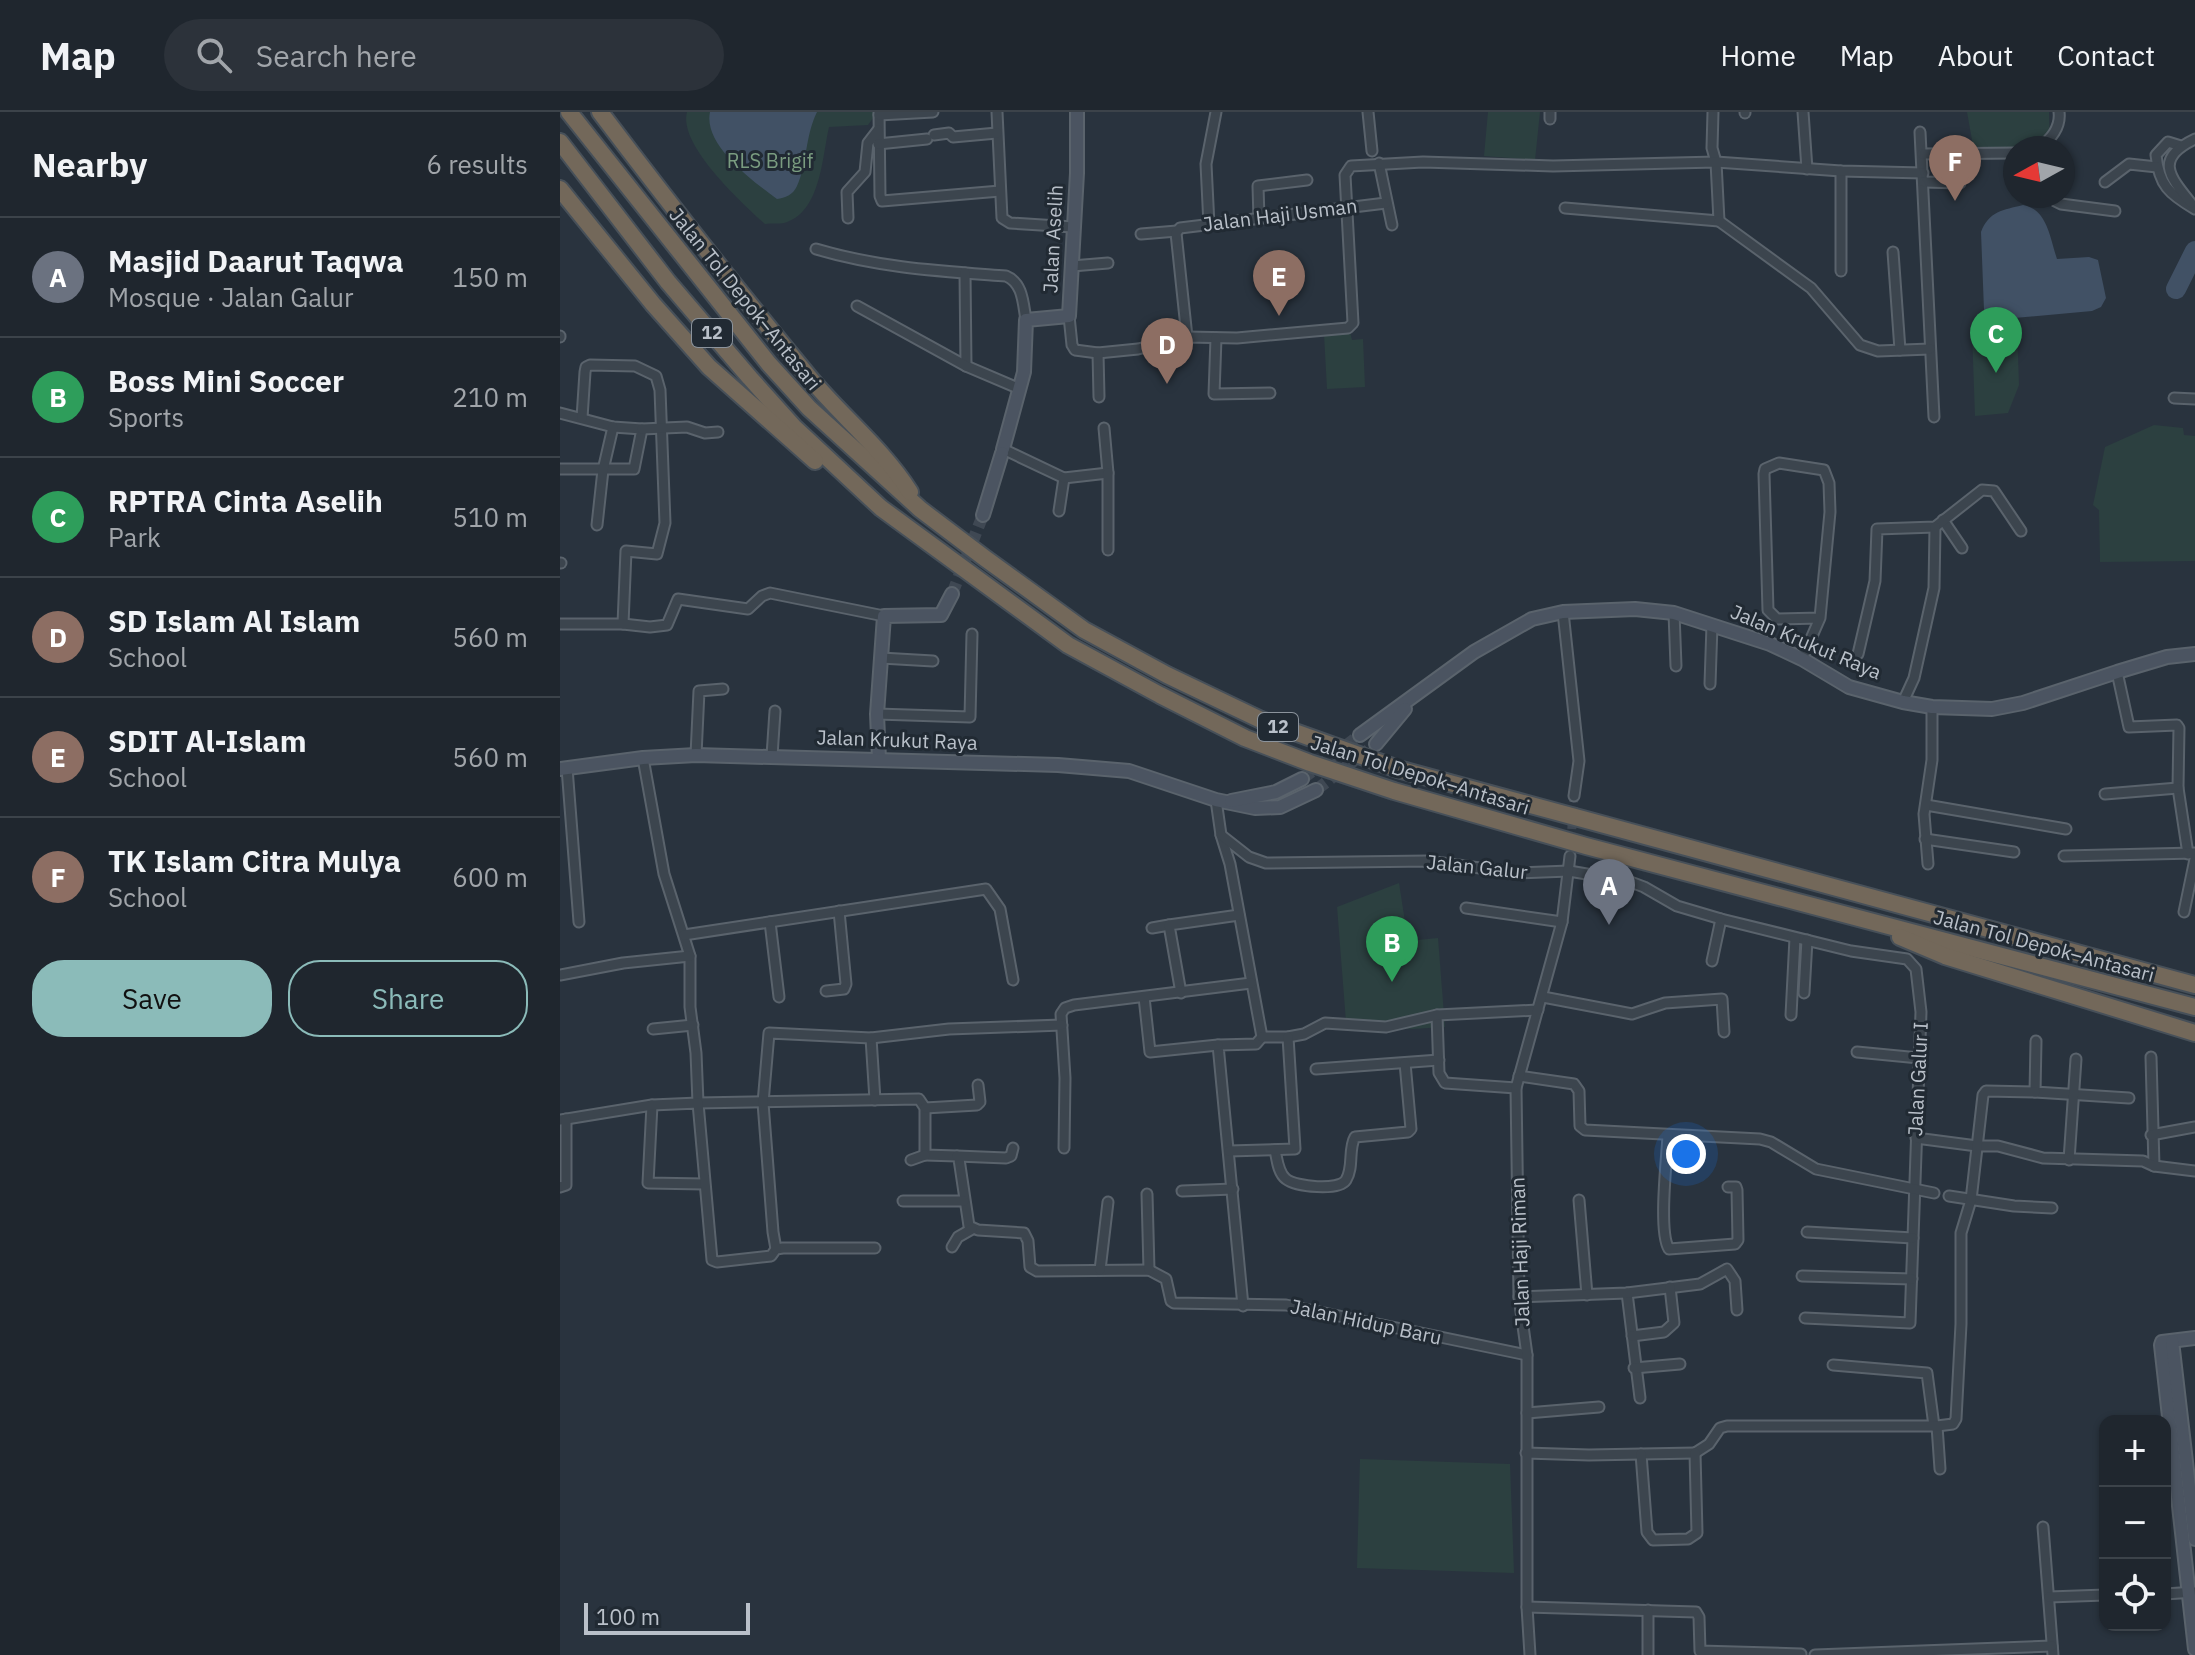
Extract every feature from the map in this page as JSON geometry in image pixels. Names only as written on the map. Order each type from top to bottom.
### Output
[{"type":"highway","name":"Jalan Tol Depok–Antasari","points":[[569,112],[769,364],[809,408],[920,509],[1084,630],[1261,720],[1398,769],[2195,985]]},
{"type":"highway","points":[[600,112],[821,392],[896,470],[920,509]]},
{"type":"highway","name":"Jalan Tol Depok–Antasari","points":[[560,142],[668,282],[794,427],[881,508],[1068,645],[1245,738],[1394,791],[1586,846],[2195,1007]]},
{"type":"highway","points":[[560,189],[653,304],[709,367],[808,455],[881,508]]},
{"type":"highway","points":[[1844,913],[1945,956],[2195,1033]]},
{"type":"street","points":[[933,112],[879,114],[882,201],[1000,191]]},
{"type":"street","points":[[997,112],[1001,214],[1010,223],[1073,227]]},
{"type":"street","name":"Jalan Aselih","points":[[983,515],[992,494],[1020,389],[1026,356],[1026,320],[1069,316],[1077,112]]},
{"type":"street","points":[[1209,225],[1206,164],[1216,112]]},
{"type":"street","points":[[1368,112],[1372,151]]},
{"type":"street","points":[[1713,112],[1712,148],[1716,162],[1719,221]]},
{"type":"street","points":[[1803,112],[1807,169]]},
{"type":"street","points":[[2053,136],[2060,122],[2059,112]]},
{"type":"street","points":[[848,218],[847,192],[865,172],[868,143],[878,130]]},
{"type":"street","points":[[1920,132],[1934,417]]},
{"type":"street","points":[[878,144],[949,133],[953,137],[997,133]]},
{"type":"street","points":[[2195,139],[2181,146],[2170,157],[2168,169],[2195,208]]},
{"type":"street","points":[[2181,146],[2168,142],[2156,155],[2158,175],[2174,197],[2195,208]]},
{"type":"street","points":[[1922,154],[2003,153]]},
{"type":"street","points":[[1069,316],[1075,350],[1098,353],[1138,349],[1187,337],[1317,332],[1352,326],[1345,207],[1345,175],[1351,166],[1423,162],[1553,166],[1716,162],[1960,183]]},
{"type":"street","points":[[1376,164],[1392,225]]},
{"type":"street","points":[[2105,182],[2129,164],[2157,167]]},
{"type":"street","points":[[1841,171],[1841,271]]},
{"type":"street","points":[[1259,219],[1258,186],[1307,180]]},
{"type":"street","name":"Jalan Haji Usman","points":[[1141,234],[1177,232],[1180,228],[1386,203]]},
{"type":"street","points":[[2075,206],[2115,211]]},
{"type":"street","points":[[1565,208],[1719,221],[1811,288],[1860,345],[1878,351],[1930,349]]},
{"type":"street","points":[[1177,232],[1187,337]]},
{"type":"street","points":[[816,249],[859,262],[892,267],[1006,276],[1014,279],[1022,297],[1026,320]]},
{"type":"street","points":[[1893,252],[1900,350]]},
{"type":"street","points":[[1072,266],[1108,263]]},
{"type":"street","points":[[965,273],[966,366]]},
{"type":"street","points":[[857,306],[966,366],[1020,389]]},
{"type":"street","points":[[1216,338],[1214,394],[1270,393]]},
{"type":"street","points":[[1098,353],[1099,397]]},
{"type":"street","points":[[582,418],[586,367],[635,366],[656,376],[660,390],[665,523],[657,554],[626,551],[623,624]]},
{"type":"street","points":[[2174,398],[2195,399]]},
{"type":"street","points":[[560,413],[613,427],[662,430],[687,427],[705,433],[718,432]]},
{"type":"street","points":[[597,525],[603,470],[613,427]]},
{"type":"street","points":[[1104,428],[1108,473],[1108,550]]},
{"type":"street","points":[[560,469],[634,469],[642,429]]},
{"type":"street","points":[[1003,451],[1064,478],[1108,473]]},
{"type":"street","points":[[1802,659],[1820,618],[1830,512],[1829,483],[1824,470],[1779,463],[1765,469],[1764,474],[1768,610],[1777,619],[1820,618]]},
{"type":"street","points":[[1059,511],[1064,478]]},
{"type":"street","points":[[1858,654],[1875,581],[1877,529],[1939,523],[1982,490],[1994,491],[2021,531]]},
{"type":"street","points":[[1939,523],[1962,548]]},
{"type":"street","points":[[1903,702],[1914,678],[1934,588],[1939,523]]},
{"type":"street","points":[[560,624],[667,625],[678,599],[748,609],[770,593],[884,616],[941,615],[952,594]]},
{"type":"street","name":"Jalan Krukut Raya","points":[[1360,735],[1418,695],[1454,664],[1532,619],[1563,612],[1635,609],[1674,613],[1770,644],[1849,687],[1932,707],[1992,709],[2023,703],[2167,657],[2195,654]]},
{"type":"street","points":[[1563,612],[1579,761],[1574,796]]},
{"type":"street","points":[[1674,613],[1676,666]]},
{"type":"street","points":[[879,759],[877,714],[884,616]]},
{"type":"street","points":[[1710,684],[1712,625]]},
{"type":"street","points":[[877,714],[970,717],[972,634]]},
{"type":"street","points":[[881,658],[933,661]]},
{"type":"street","points":[[2117,672],[2129,727],[2178,726],[2178,788],[2193,855],[2184,912]]},
{"type":"street","points":[[696,755],[699,691],[723,689]]},
{"type":"street","name":"Jalan Krukut Raya","points":[[1376,744],[1418,695]]},
{"type":"street","points":[[1928,864],[1925,839],[1932,760],[1932,707]]},
{"type":"street","points":[[772,756],[775,711]]},
{"type":"street","name":"Jalan Krukut Raya","points":[[564,769],[643,758],[696,755],[1058,765],[1129,771],[1222,801],[1255,808],[1280,807],[1316,790]]},
{"type":"street","points":[[643,758],[664,874],[690,956],[690,1007],[712,1260],[771,1256],[776,1249],[763,1103],[769,1033],[871,1038],[949,1029],[1062,1025]]},
{"type":"street","points":[[564,769],[579,922]]},
{"type":"street","name":"Jalan Krukut Raya","points":[[1222,801],[1276,792],[1302,779]]},
{"type":"street","points":[[2105,794],[2178,788]]},
{"type":"street","points":[[1222,801],[1221,835],[1230,864],[1262,1037]]},
{"type":"street","points":[[1926,805],[2066,829]]},
{"type":"street","name":"Jalan Galur","points":[[1221,835],[1249,857],[1266,863],[1428,861],[1517,873],[1569,871],[1628,881],[1677,906],[1851,951],[1907,959],[1916,969]]},
{"type":"street","points":[[1925,839],[2014,852]]},
{"type":"street","points":[[2064,856],[2193,855]]},
{"type":"street","name":"Jalan Haji Riman","points":[[1530,1655],[1527,1607],[1527,1355],[1519,1297],[1516,1088],[1562,922],[1570,856]]},
{"type":"street","points":[[684,935],[986,889],[1000,909],[1013,980]]},
{"type":"street","points":[[1466,908],[1562,922]]},
{"type":"street","points":[[826,991],[844,989],[846,986],[839,911]]},
{"type":"street","points":[[1152,928],[1239,915]]},
{"type":"street","points":[[1712,961],[1721,919]]},
{"type":"street","points":[[770,922],[779,997]]},
{"type":"street","points":[[1169,925],[1181,993]]},
{"type":"street","points":[[1791,1015],[1795,938]]},
{"type":"street","points":[[1804,993],[1807,940]]},
{"type":"street","points":[[560,975],[623,963],[690,956]]},
{"type":"street","name":"Jalan Galur I","points":[[1805,1318],[1910,1323],[1921,1012],[1916,969]]},
{"type":"street","points":[[1064,1148],[1062,1011],[1069,1006],[1251,983]]},
{"type":"street","points":[[1144,997],[1150,1052],[1256,1044],[1262,1037],[1307,1033],[1325,1023],[1386,1027],[1437,1015],[1538,1010]]},
{"type":"street","points":[[1543,997],[1632,1014],[1665,1003],[1722,999],[1724,1032]]},
{"type":"street","points":[[1437,1015],[1439,1073],[1445,1083],[1516,1088]]},
{"type":"street","points":[[653,1029],[693,1025]]},
{"type":"street","points":[[1229,1151],[1293,1150],[1296,1146],[1288,1037]]},
{"type":"street","points":[[871,1038],[875,1100]]},
{"type":"street","points":[[2035,1092],[2036,1041]]},
{"type":"street","points":[[1218,1045],[1243,1306]]},
{"type":"street","points":[[1857,1052],[1919,1058]]},
{"type":"street","points":[[2151,1057],[2154,1166]]},
{"type":"street","points":[[2069,1160],[2076,1094],[2076,1059]]},
{"type":"street","points":[[1316,1069],[1439,1060]]},
{"type":"street","points":[[1275,1150],[1281,1174],[1291,1182],[1337,1186],[1344,1183],[1355,1137],[1408,1132],[1411,1129],[1405,1063]]},
{"type":"street","points":[[1519,1076],[1574,1084],[1579,1091],[1580,1126],[1585,1130],[1760,1139],[1771,1142],[1816,1169],[1934,1193]]},
{"type":"street","points":[[925,1108],[977,1105],[980,1102],[978,1085]]},
{"type":"street","points":[[1526,1453],[1695,1453],[1709,1444],[1720,1428],[1727,1426],[1949,1426],[1956,1419],[1961,1242],[1971,1200],[1984,1093],[2035,1092],[2129,1098]]},
{"type":"street","points":[[560,1187],[566,1185],[563,1119],[652,1105],[919,1099],[925,1108],[925,1155]]},
{"type":"street","points":[[652,1105],[648,1183],[704,1184]]},
{"type":"street","points":[[2151,1135],[2195,1127]]},
{"type":"street","points":[[1668,1135],[1664,1215],[1669,1249],[1735,1244],[1738,1240],[1737,1190],[1736,1187],[1728,1187]]},
{"type":"street","points":[[1916,1138],[1998,1146],[2039,1158],[2143,1161],[2154,1166],[2195,1171]]},
{"type":"street","points":[[911,1160],[925,1155],[1006,1158],[1011,1156],[1013,1148]]},
{"type":"street","points":[[957,1156],[967,1222],[972,1229]]},
{"type":"street","points":[[1182,1191],[1233,1189]]},
{"type":"street","points":[[952,1247],[958,1237],[972,1229],[1024,1233],[1028,1241],[1030,1267],[1037,1271],[1149,1270],[1147,1194]]},
{"type":"street","points":[[1949,1196],[2052,1208]]},
{"type":"street","points":[[1579,1200],[1587,1295]]},
{"type":"street","points":[[903,1201],[964,1201]]},
{"type":"street","points":[[1100,1270],[1108,1202]]},
{"type":"street","points":[[1807,1232],[1913,1238]]},
{"type":"street","points":[[776,1249],[875,1248]]},
{"type":"street","points":[[1519,1297],[1627,1293],[1700,1284],[1727,1269],[1735,1281],[1737,1310]]},
{"type":"street","name":"Jalan Hidup Baru","points":[[1149,1270],[1166,1279],[1172,1303],[1294,1306],[1527,1355]]},
{"type":"street","points":[[1802,1276],[1912,1279]]},
{"type":"street","points":[[1632,1336],[1664,1332],[1674,1323],[1670,1287]]},
{"type":"street","points":[[1627,1293],[1640,1398]]},
{"type":"street","points":[[2167,1342],[2195,1338]]},
{"type":"street","points":[[2167,1342],[2195,1539]]},
{"type":"street","points":[[2167,1342],[2195,1649]]},
{"type":"street","points":[[1634,1368],[1680,1364]]},
{"type":"street","points":[[1833,1365],[1927,1373],[1940,1469]]},
{"type":"street","points":[[1527,1413],[1599,1407]]},
{"type":"street","points":[[1641,1454],[1647,1532],[1653,1540],[1688,1539],[1697,1533],[1695,1453]]},
{"type":"street","points":[[1815,1655],[2052,1650],[2043,1527]]},
{"type":"street","points":[[2171,1594],[2192,1593]]},
{"type":"street","points":[[2049,1597],[2099,1595]]},
{"type":"street","points":[[1527,1607],[1696,1612],[1699,1617],[1700,1651],[1801,1654]]},
{"type":"street","points":[[1648,1610],[1648,1655]]},
{"type":"green space","name":"RLS Brigif","points":[[687,112],[873,112],[873,118],[868,125],[829,127],[818,182],[806,208],[784,223],[765,224],[728,188],[702,156],[692,140]]},
{"type":"green space","points":[[1488,112],[1540,112],[1535,160],[1484,156]]},
{"type":"green space","points":[[1967,112],[2049,112],[2050,136],[2003,136],[2003,153],[1974,151]]},
{"type":"green space","points":[[2017,327],[2019,385],[2008,413],[1975,416],[1972,332]]},
{"type":"green space","points":[[1350,332],[1352,340],[1363,339],[1365,387],[1327,389],[1324,334]]},
{"type":"green space","points":[[2154,425],[2183,428],[2184,435],[2195,436],[2195,561],[2100,562],[2099,510],[2093,505],[2105,447]]},
{"type":"green space","points":[[1399,883],[1408,941],[1438,938],[1445,1027],[1412,1029],[1346,1022],[1337,907]]},
{"type":"green space","points":[[1360,1459],[1510,1464],[1514,1573],[1357,1568]]},
{"type":"water","points":[[710,112],[817,112],[800,178],[793,192],[777,199],[743,172],[714,137]]},
{"type":"water","points":[[2031,208],[2037,212],[2049,234],[2057,259],[2089,257],[2098,260],[2106,298],[2101,307],[2092,311],[1992,320],[1986,317],[1981,232],[1988,220],[2003,210]]},
{"type":"waterway","points":[[2176,289],[2195,251]]},
{"type":"tunnel","points":[[952,594],[983,515]]},
{"type":"tunnel","points":[[1302,779],[1360,735]]},
{"type":"tunnel","points":[[1316,790],[1376,744]]},
{"type":"tunnel","points":[[1570,856],[1574,796]]},
{"type":"place","name":"TK Islam Citra Mulya","points":[[1955,201]]},
{"type":"place","name":"SDIT Al-Islam","points":[[1279,316]]},
{"type":"place","name":"RPTRA Cinta Aselih","points":[[1996,373]]},
{"type":"place","name":"SD Islam Al Islam","points":[[1167,384]]},
{"type":"place","name":"Masjid Daarut Taqwa","points":[[1609,925]]},
{"type":"place","name":"Boss Mini Soccer","points":[[1392,982]]}]
